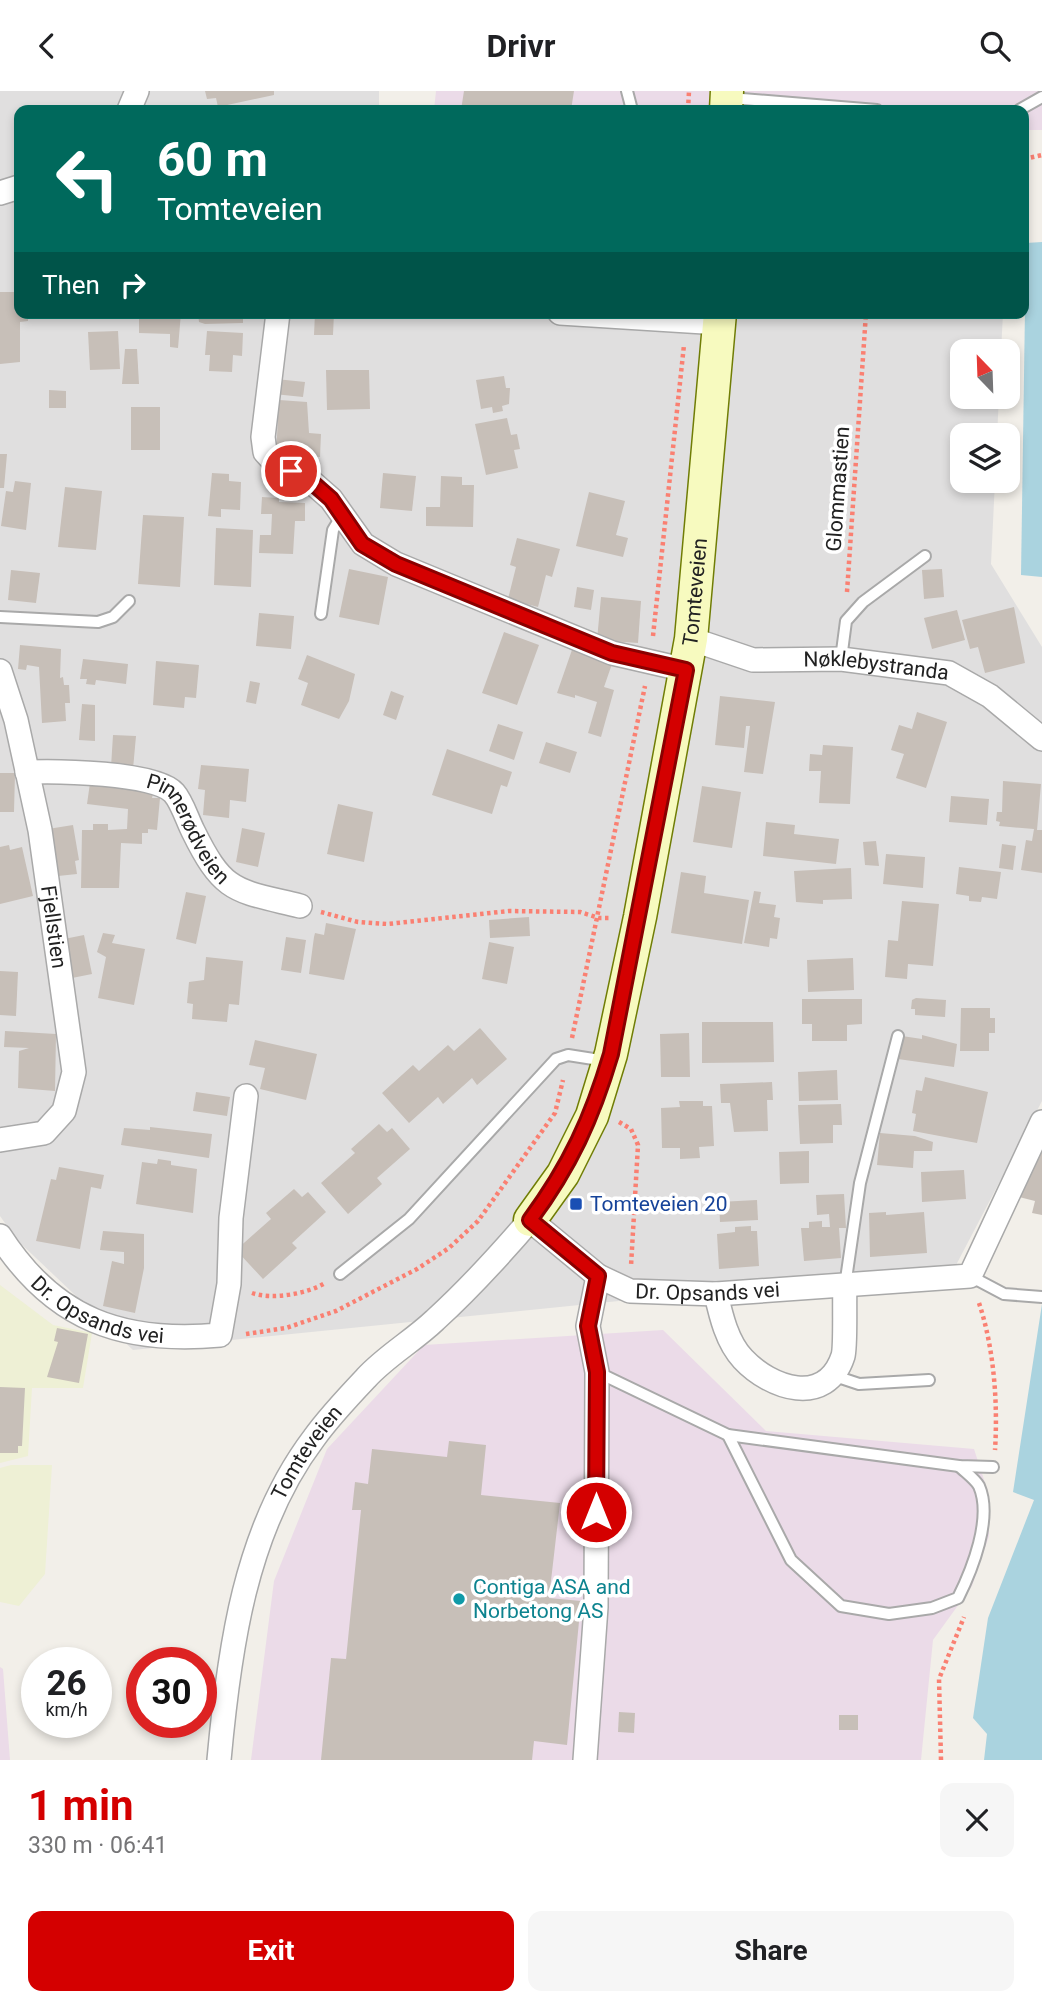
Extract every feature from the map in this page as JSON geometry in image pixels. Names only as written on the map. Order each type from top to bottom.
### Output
[{"type":"street","points":[[277,319],[264,437],[265,452],[275,463],[307,478],[331,499],[362,544],[396,564],[612,653],[686,670]]},
{"type":"street","points":[[668,319],[703,319]]},
{"type":"street","name":"Tomteveien","points":[[219,1760],[227,1674],[251,1566],[281,1492],[313,1439],[368,1376],[433,1322],[484,1273],[530,1220],[563,1174],[592,1116],[609,1061],[640,917],[691,639],[720,319]]},
{"type":"street","name":"Nøklebystranda","points":[[691,639],[753,660],[841,659],[949,674],[990,696],[1042,739]]},
{"type":"street","name":"Fjellstien","points":[[0,671],[16,720],[16,758],[40,830],[74,1072],[64,1111],[44,1133],[0,1140]]},
{"type":"street","name":"Pinnerødveien","points":[[16,758],[53,771],[150,781],[173,791],[210,866],[223,880],[244,892],[300,906]]},
{"type":"street","points":[[220,1335],[229,1284],[231,1218],[246,1096]]},
{"type":"street","points":[[970,1276],[1042,1122]]},
{"type":"street","points":[[530,1220],[598,1276],[588,1326],[597,1372],[596,1607],[585,1760]]},
{"type":"street","name":"Dr. Opsands vei","points":[[0,1236],[41,1287],[85,1319],[126,1332],[186,1338],[220,1335]]},
{"type":"street","name":"Dr. Opsands vei","points":[[598,1276],[630,1291],[716,1294],[970,1276]]},
{"type":"street","points":[[716,1294],[724,1325],[741,1357],[768,1380],[796,1390],[816,1385],[832,1375],[843,1354],[845,1286]]},
{"type":"lane","points":[[727,100],[802,105]]},
{"type":"lane","points":[[321,614],[333,530],[342,515]]},
{"type":"lane","points":[[841,659],[846,621],[863,602],[925,556]]},
{"type":"lane","points":[[0,617],[98,622],[113,617],[129,601]]},
{"type":"lane","points":[[845,1286],[860,1183],[898,1035]]},
{"type":"lane","points":[[340,1274],[409,1219],[556,1059],[568,1055],[609,1061]]},
{"type":"lane","points":[[970,1276],[1004,1294],[1037,1296]]},
{"type":"lane","points":[[597,1372],[728,1435],[959,1466],[993,1467]]},
{"type":"lane","points":[[832,1375],[859,1384],[929,1380]]},
{"type":"lane","points":[[728,1435],[791,1560],[841,1606],[889,1614],[932,1608],[958,1598],[972,1571],[984,1526],[979,1486],[959,1466]]},
{"type":"path","name":"Glommastien","points":[[846,621],[866,319]]},
{"type":"path","points":[[220,1335],[266,1332],[336,1311],[417,1269],[449,1248],[478,1221],[555,1113],[599,918],[650,661],[686,320]]},
{"type":"path","points":[[300,906],[358,922],[388,924],[509,911],[580,912],[599,918],[640,917]]},
{"type":"path","points":[[555,1113],[610,1118],[631,1129],[638,1145],[630,1291]]},
{"type":"path","points":[[229,1284],[261,1296],[312,1291],[340,1274]]},
{"type":"shaded area","points":[[0,91],[379,91],[379,105],[14,105],[14,319],[1003,319],[1002,339],[950,339],[950,409],[998,409],[998,423],[950,423],[950,493],[994,493],[991,564],[1042,647],[1042,1101],[955,1267],[133,1350],[17,1240],[0,1216]]},
{"type":"shaded area","points":[[436,91],[1042,91],[1042,130],[1029,130],[1029,105],[435,105]]},
{"type":"shaded area","points":[[663,1330],[766,1431],[974,1449],[988,1492],[989,1536],[972,1586],[933,1640],[921,1760],[251,1760],[274,1581],[327,1449],[424,1345]]},
{"type":"shaded area","points":[[0,1667],[3,1669],[10,1760],[0,1760]]},
{"type":"green space","points":[[0,1285],[53,1325],[92,1333],[83,1388],[32,1388],[28,1456],[0,1463]]},
{"type":"green space","points":[[11,1465],[52,1465],[45,1574],[19,1606],[0,1602],[0,1468]]},
{"type":"water","points":[[1042,242],[1042,577],[1021,575],[1025,319],[1029,319],[1029,243]]},
{"type":"water","points":[[1042,1304],[1042,1760],[984,1760],[987,1734],[973,1718],[988,1618],[1034,1500],[1013,1492]]},
{"type":"building","points":[[205,91],[274,91],[274,95],[227,105],[218,105],[216,98],[207,99]]},
{"type":"building","points":[[464,91],[574,91],[572,105],[462,105]]},
{"type":"building","points":[[0,292],[14,292],[14,319],[28,321],[20,322],[20,362],[0,364]]},
{"type":"building","points":[[139,319],[180,319],[178,348],[170,347],[170,334],[139,333]]},
{"type":"building","points":[[199,319],[243,319],[243,323],[199,322]]},
{"type":"building","points":[[315,319],[334,319],[333,335],[314,335]]},
{"type":"building","points":[[118,331],[120,369],[90,370],[88,332]]},
{"type":"building","points":[[207,331],[243,333],[242,356],[233,355],[232,372],[209,371],[210,355],[205,355]]},
{"type":"building","points":[[125,349],[137,349],[139,384],[122,384]]},
{"type":"building","points":[[326,370],[369,370],[370,409],[327,410]]},
{"type":"building","points":[[504,376],[506,388],[510,388],[509,404],[502,406],[503,411],[493,413],[492,407],[481,409],[476,380]]},
{"type":"building","points":[[276,379],[305,382],[303,397],[274,394]]},
{"type":"building","points":[[49,390],[66,391],[66,408],[49,408]]},
{"type":"building","points":[[279,400],[307,402],[309,433],[321,434],[320,457],[276,454]]},
{"type":"building","points":[[131,407],[160,407],[160,450],[131,450]]},
{"type":"building","points":[[507,418],[511,435],[517,434],[520,449],[514,450],[518,468],[486,475],[475,424]]},
{"type":"building","points":[[0,454],[7,454],[4,488],[0,488]]},
{"type":"building","points":[[212,473],[229,474],[229,481],[241,482],[240,510],[221,509],[221,517],[208,516]]},
{"type":"building","points":[[383,473],[416,476],[412,511],[380,508]]},
{"type":"building","points":[[441,476],[462,477],[462,485],[474,485],[473,527],[426,526],[426,507],[440,507]]},
{"type":"building","points":[[15,481],[31,483],[26,530],[1,526],[6,491],[13,492]]},
{"type":"building","points":[[65,487],[102,491],[96,550],[58,547]]},
{"type":"building","points":[[589,492],[625,501],[616,535],[628,538],[623,557],[576,546]]},
{"type":"building","points":[[262,497],[279,498],[279,502],[305,503],[305,521],[295,521],[293,554],[259,553],[260,535],[271,535],[272,514],[261,514]]},
{"type":"building","points":[[143,515],[184,517],[180,587],[138,584]]},
{"type":"building","points":[[216,528],[253,530],[251,587],[214,585]]},
{"type":"building","points":[[517,538],[560,549],[552,577],[546,575],[538,607],[508,599],[516,567],[510,565]]},
{"type":"building","points":[[349,569],[388,577],[379,625],[339,617]]},
{"type":"building","points":[[942,569],[944,597],[924,599],[922,570]]},
{"type":"building","points":[[11,570],[40,573],[36,603],[8,600]]},
{"type":"building","points":[[577,587],[594,590],[591,610],[574,607]]},
{"type":"building","points":[[601,597],[641,601],[638,643],[597,640]]},
{"type":"building","points":[[1014,607],[1025,663],[985,673],[978,647],[970,649],[962,620]]},
{"type":"building","points":[[957,610],[965,640],[932,649],[924,618]]},
{"type":"building","points":[[259,613],[294,616],[291,649],[256,646]]},
{"type":"building","points":[[504,632],[539,645],[517,705],[482,693]]},
{"type":"building","points":[[20,645],[61,649],[60,678],[63,677],[64,685],[69,685],[70,703],[65,703],[66,721],[42,723],[39,667],[27,665],[26,670],[18,669]]},
{"type":"building","points":[[573,647],[613,661],[604,687],[614,690],[601,737],[588,733],[597,702],[557,693]]},
{"type":"building","points":[[307,655],[355,674],[349,701],[339,719],[301,705],[308,683],[298,679]]},
{"type":"building","points":[[83,659],[128,664],[126,684],[96,680],[95,685],[86,684],[87,679],[80,679]]},
{"type":"building","points":[[156,661],[199,665],[196,698],[185,697],[184,708],[153,705]]},
{"type":"building","points":[[250,681],[260,683],[256,704],[246,702]]},
{"type":"building","points":[[391,691],[404,696],[396,720],[383,715]]},
{"type":"building","points":[[720,696],[775,702],[763,774],[744,772],[750,726],[746,726],[744,748],[715,745]]},
{"type":"building","points":[[82,704],[95,705],[95,741],[79,740]]},
{"type":"building","points":[[917,712],[947,722],[926,788],[896,778],[904,754],[891,750],[899,725],[912,729]]},
{"type":"building","points":[[498,724],[523,732],[514,760],[489,751]]},
{"type":"building","points":[[113,735],[136,736],[133,769],[111,767]]},
{"type":"building","points":[[546,742],[577,752],[570,773],[539,763]]},
{"type":"building","points":[[823,745],[853,747],[850,804],[819,803],[821,771],[809,771],[810,754],[822,755]]},
{"type":"building","points":[[447,749],[512,772],[507,787],[501,785],[492,814],[432,795]]},
{"type":"building","points":[[201,765],[249,769],[246,802],[230,800],[229,818],[203,815],[205,790],[198,789]]},
{"type":"building","points":[[0,773],[15,773],[14,812],[0,812]]},
{"type":"building","points":[[1003,781],[1041,784],[1037,830],[1042,830],[1042,873],[1021,870],[1026,840],[1032,841],[1034,829],[999,826],[1000,822],[996,821],[997,812],[1002,812]]},
{"type":"building","points":[[90,783],[154,790],[152,798],[160,798],[157,830],[148,829],[148,833],[142,833],[142,844],[121,843],[119,888],[81,888],[82,830],[93,830],[93,824],[108,824],[108,830],[127,829],[128,809],[87,804]]},
{"type":"building","points":[[702,786],[741,792],[732,848],[693,842]]},
{"type":"building","points":[[951,796],[989,799],[987,825],[949,822]]},
{"type":"building","points":[[338,804],[373,812],[364,862],[327,854]]},
{"type":"building","points":[[766,822],[795,825],[794,834],[839,839],[836,864],[763,856]]},
{"type":"building","points":[[73,825],[79,860],[75,861],[77,874],[58,876],[48,829]]},
{"type":"building","points":[[242,828],[265,833],[258,867],[236,862]]},
{"type":"building","points":[[876,841],[879,866],[865,865],[863,842]]},
{"type":"building","points":[[1002,844],[1016,846],[1013,870],[999,868]]},
{"type":"building","points":[[9,845],[10,850],[22,847],[33,896],[0,904],[0,847]]},
{"type":"building","points":[[886,854],[925,857],[923,888],[883,884]]},
{"type":"building","points":[[959,867],[1001,872],[997,899],[982,897],[981,902],[969,901],[969,896],[956,894]]},
{"type":"building","points":[[851,868],[852,899],[823,900],[823,904],[796,902],[794,871]]},
{"type":"building","points":[[681,872],[706,876],[704,893],[749,900],[742,944],[671,933]]},
{"type":"building","points":[[754,891],[761,892],[759,903],[776,905],[774,917],[780,918],[777,939],[770,938],[769,947],[744,943]]},
{"type":"building","points":[[186,892],[206,896],[196,944],[176,939]]},
{"type":"building","points":[[902,901],[939,904],[933,966],[908,964],[907,979],[885,977],[888,940],[898,941]]},
{"type":"building","points":[[529,917],[530,936],[490,938],[489,920]]},
{"type":"building","points":[[326,923],[356,929],[344,980],[309,974],[315,933],[324,935]]},
{"type":"building","points":[[103,933],[115,935],[112,943],[145,949],[134,1005],[98,998],[106,957],[97,952]]},
{"type":"building","points":[[84,935],[92,974],[72,978],[64,939]]},
{"type":"building","points":[[286,937],[306,940],[301,973],[281,970]]},
{"type":"building","points":[[489,942],[514,947],[507,984],[482,979]]},
{"type":"building","points":[[206,957],[243,961],[239,1005],[229,1004],[227,1022],[192,1019],[193,1004],[187,1003],[189,982],[204,980]]},
{"type":"building","points":[[853,958],[854,990],[808,992],[807,960]]},
{"type":"building","points":[[0,971],[18,972],[16,1016],[0,1015]]},
{"type":"building","points":[[802,999],[862,999],[862,1024],[847,1025],[847,1041],[812,1041],[812,1024],[802,1024]]},
{"type":"building","points":[[912,1000],[946,1000],[945,1017],[915,1015],[915,1009],[911,1009]]},
{"type":"building","points":[[961,1008],[990,1008],[990,1018],[995,1018],[995,1033],[989,1033],[989,1051],[960,1051]]},
{"type":"building","points":[[702,1022],[773,1022],[774,1062],[702,1063]]},
{"type":"building","points":[[480,1028],[507,1059],[477,1085],[472,1078],[443,1104],[438,1097],[409,1123],[382,1093],[413,1065],[419,1071],[448,1045],[454,1051]]},
{"type":"building","points":[[5,1031],[56,1034],[55,1091],[18,1088],[19,1051],[29,1048],[4,1047]]},
{"type":"building","points":[[689,1033],[690,1077],[661,1077],[660,1034]]},
{"type":"building","points":[[922,1035],[957,1044],[954,1067],[898,1059],[902,1036],[922,1039]]},
{"type":"building","points":[[255,1040],[317,1054],[306,1100],[260,1089],[265,1068],[249,1065]]},
{"type":"building","points":[[837,1070],[838,1100],[799,1101],[798,1072]]},
{"type":"building","points":[[925,1077],[988,1092],[977,1143],[913,1131],[916,1114],[912,1113],[916,1090],[922,1091]]},
{"type":"building","points":[[772,1082],[773,1100],[767,1100],[768,1131],[734,1132],[730,1103],[721,1103],[720,1084]]},
{"type":"building","points":[[196,1092],[230,1097],[227,1116],[193,1111]]},
{"type":"building","points":[[679,1101],[703,1101],[703,1106],[712,1106],[714,1146],[699,1147],[700,1158],[680,1159],[680,1148],[662,1148],[661,1108],[680,1107]]},
{"type":"building","points":[[841,1104],[842,1125],[833,1125],[833,1143],[800,1144],[798,1105]]},
{"type":"building","points":[[379,1124],[387,1132],[392,1128],[410,1149],[377,1178],[382,1184],[348,1214],[321,1183],[355,1153],[351,1149]]},
{"type":"building","points":[[150,1127],[212,1134],[209,1158],[121,1145],[124,1128],[150,1130]]},
{"type":"building","points":[[880,1133],[915,1136],[933,1142],[932,1151],[914,1151],[913,1168],[877,1165]]},
{"type":"building","points":[[809,1151],[809,1183],[780,1184],[779,1152]]},
{"type":"building","points":[[1042,1151],[1042,1215],[1032,1213],[1035,1201],[1019,1197]]},
{"type":"building","points":[[158,1159],[171,1161],[171,1165],[197,1169],[193,1213],[136,1204],[142,1162],[157,1164]]},
{"type":"building","points":[[59,1167],[104,1175],[101,1189],[91,1187],[80,1249],[36,1241],[51,1179],[56,1180]]},
{"type":"building","points":[[964,1170],[966,1199],[922,1202],[921,1172]]},
{"type":"building","points":[[294,1189],[302,1197],[308,1192],[326,1212],[292,1243],[297,1248],[263,1279],[236,1250],[271,1219],[266,1213]]},
{"type":"building","points":[[844,1194],[846,1228],[839,1228],[841,1258],[804,1261],[801,1228],[809,1228],[809,1222],[822,1221],[822,1227],[830,1227],[829,1214],[817,1215],[816,1195]]},
{"type":"building","points":[[757,1200],[758,1220],[720,1222],[719,1202]]},
{"type":"building","points":[[886,1212],[886,1215],[924,1212],[927,1253],[870,1257],[869,1213]]},
{"type":"building","points":[[751,1226],[751,1231],[757,1231],[759,1266],[719,1269],[717,1234],[735,1232],[735,1227]]},
{"type":"building","points":[[103,1231],[144,1234],[144,1268],[135,1313],[103,1306],[112,1261],[124,1264],[124,1252],[100,1250]]},
{"type":"building","points":[[57,1328],[88,1334],[79,1383],[47,1377],[58,1342],[54,1341]]},
{"type":"building","points":[[0,1387],[25,1388],[22,1446],[18,1446],[18,1453],[0,1453]]},
{"type":"building","name":"Contiga ASA and Norbetong AS","points":[[449,1441],[486,1445],[481,1495],[560,1503],[549,1598],[581,1601],[567,1745],[534,1741],[532,1760],[321,1760],[331,1658],[346,1659],[361,1510],[352,1510],[355,1482],[368,1484],[372,1449],[447,1457]]},
{"type":"building","points":[[619,1712],[635,1713],[634,1733],[618,1732]]},
{"type":"building","points":[[839,1715],[858,1715],[858,1730],[839,1730]]},
{"type":"place","name":"Tomteveien 20","points":[[576,1204]]},
{"type":"place","name":"Contiga ASA and Norbetong AS","points":[[459,1599]]},
{"type":"route","points":[[291,471],[307,478],[331,499],[362,544],[396,564],[612,653],[686,670],[640,917],[611,1054],[592,1116],[563,1174],[530,1220],[598,1276],[588,1326],[597,1372],[596,1512]]}]
